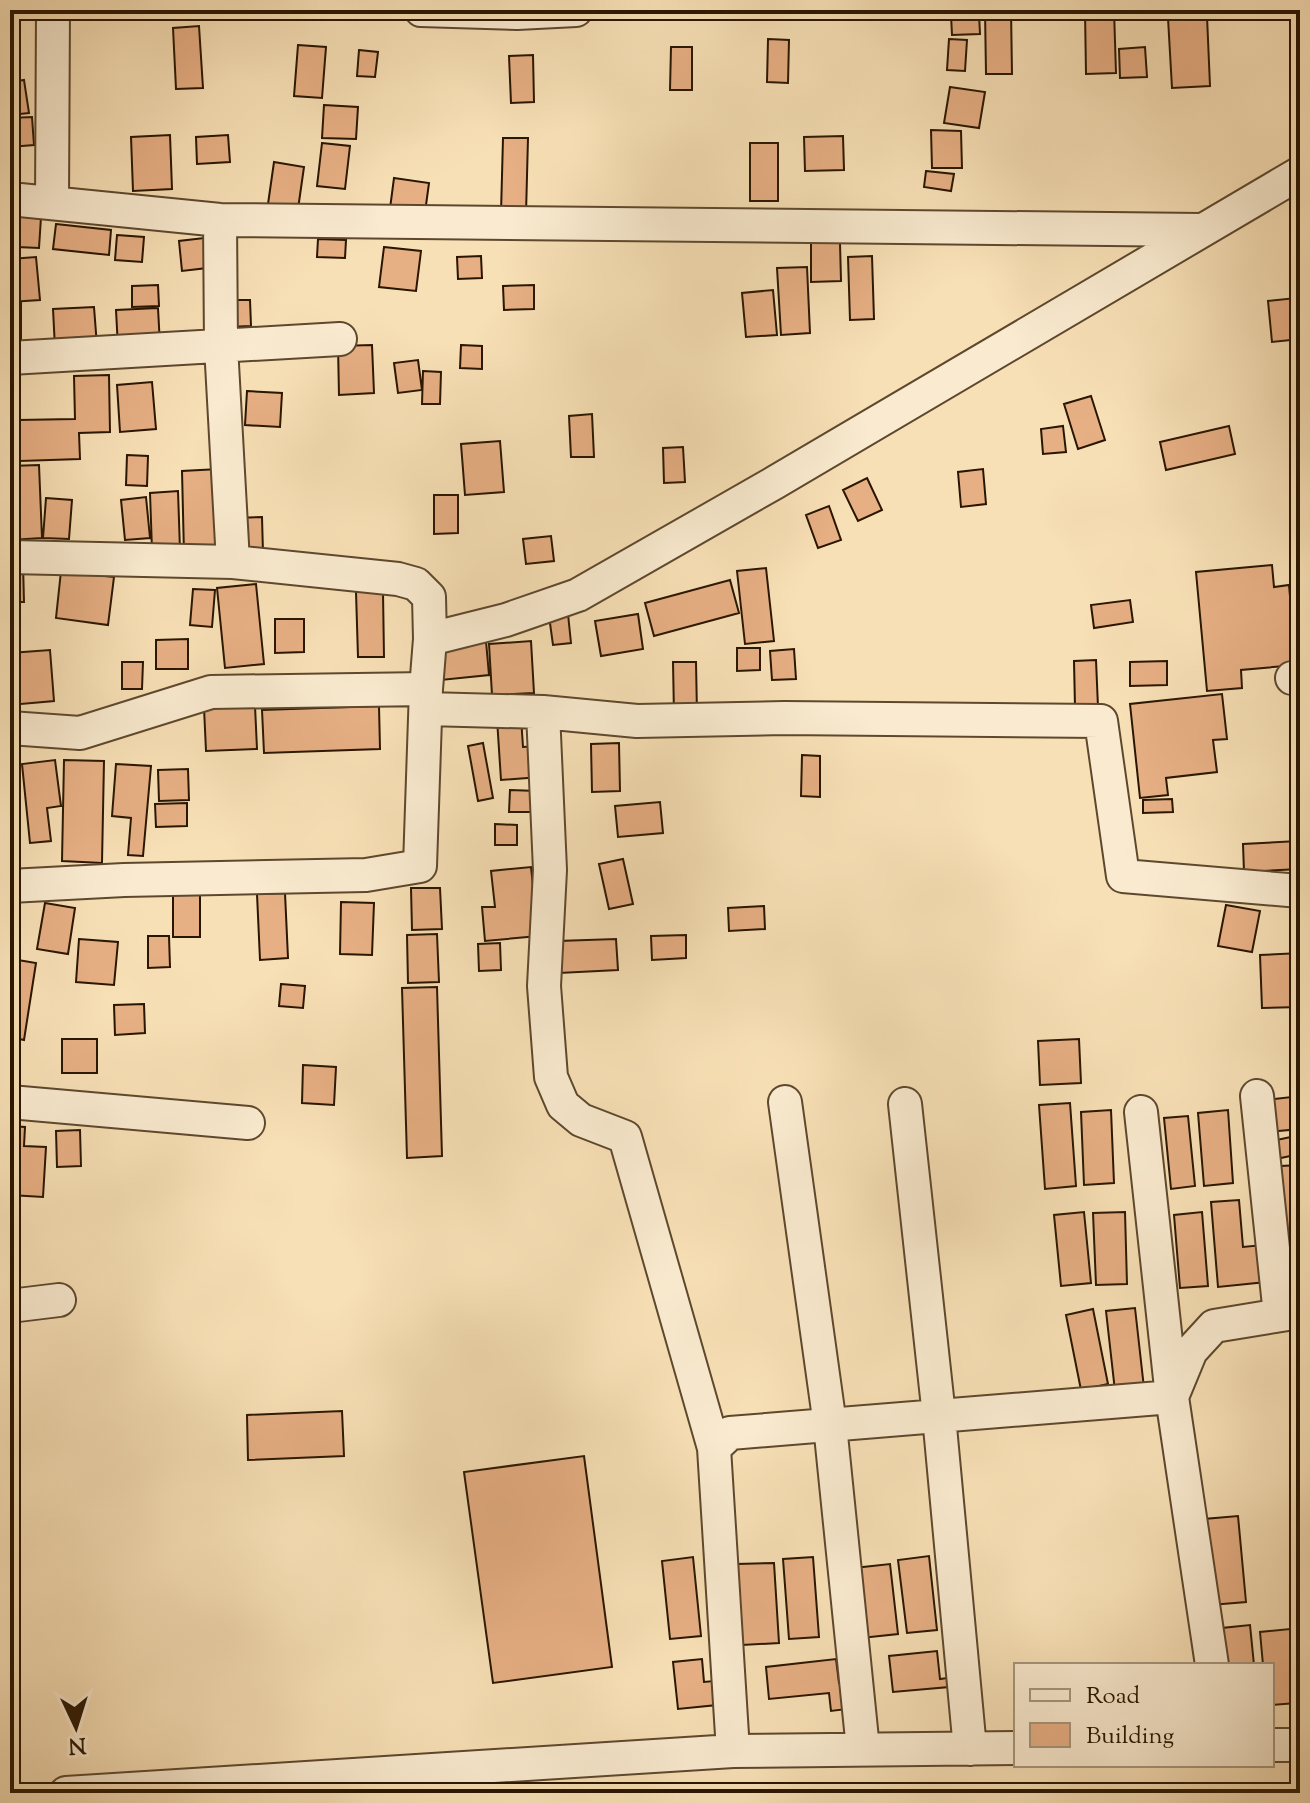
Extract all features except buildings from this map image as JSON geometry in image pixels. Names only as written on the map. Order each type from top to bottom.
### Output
[{"type":"street","points":[[52,202],[53,10]]},
{"type":"street","points":[[421,10],[517,13],[576,10]]},
{"type":"street","points":[[430,639],[506,620],[578,595],[1300,173]]},
{"type":"street","points":[[10,199],[220,220],[1202,230]]},
{"type":"street","points":[[220,220],[221,346],[233,562]]},
{"type":"street","points":[[10,358],[340,339]]},
{"type":"street","points":[[10,557],[233,562],[398,579],[416,584],[429,597],[430,639],[420,866],[366,875],[124,880],[10,886]]},
{"type":"street","points":[[10,728],[80,733],[211,692],[427,699],[637,721],[784,718],[1101,721],[1123,876],[1300,891]]},
{"type":"street","points":[[543,712],[550,870],[544,986],[551,1077],[563,1105],[581,1120],[625,1137],[714,1448],[733,1751]]},
{"type":"street","points":[[1172,1397],[1191,1351],[1214,1326],[1290,1314],[1257,1096]]},
{"type":"street","points":[[10,1102],[248,1123]]},
{"type":"street","points":[[785,1102],[830,1425],[863,1749]]},
{"type":"street","points":[[905,1104],[939,1416],[970,1749]]},
{"type":"street","points":[[1141,1112],[1172,1397],[1212,1663]]},
{"type":"street","points":[[10,1306],[59,1300]]},
{"type":"street","points":[[714,1448],[730,1433],[1172,1397]]},
{"type":"street","points":[[1274,1745],[1300,1745]]},
{"type":"street","points":[[66,1793],[495,1779],[733,1751],[1014,1748]]}]
